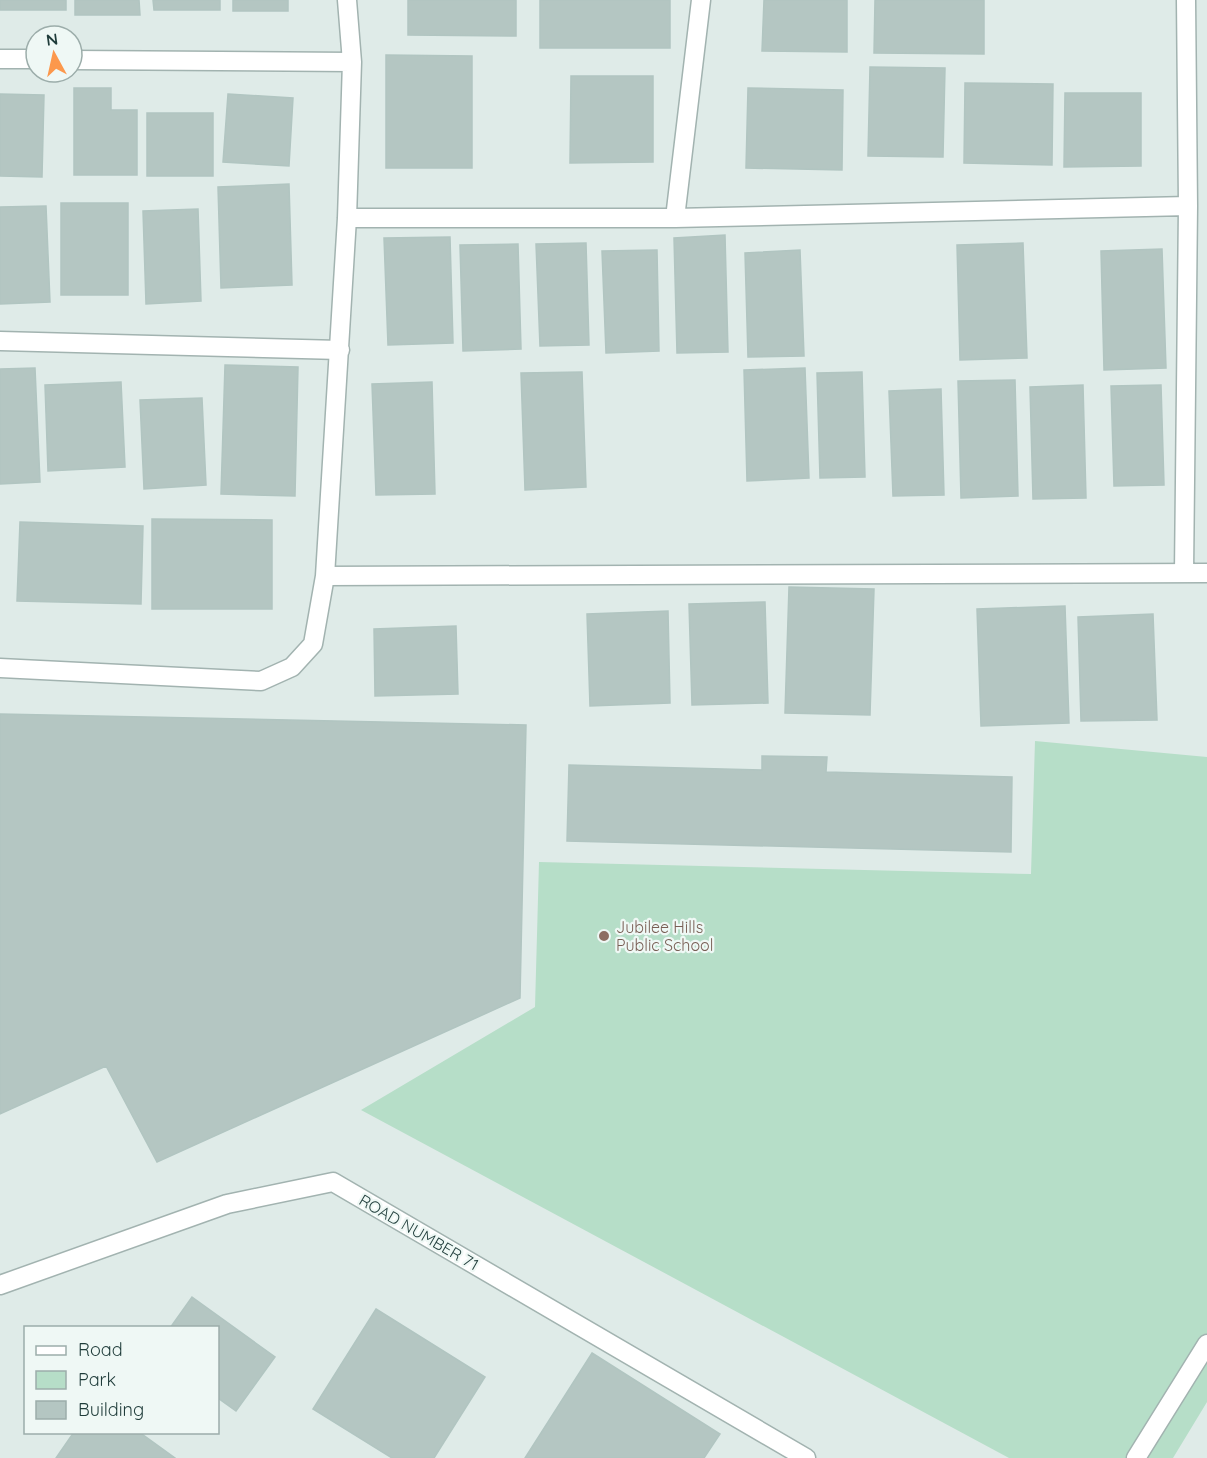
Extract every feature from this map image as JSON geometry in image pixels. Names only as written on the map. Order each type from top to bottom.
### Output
[{"type":"street","points":[[0,668],[261,681],[292,667],[313,644],[325,576],[347,218],[352,62],[347,0]]},
{"type":"street","points":[[675,218],[701,0]]},
{"type":"street","points":[[1184,573],[1188,206],[1186,0]]},
{"type":"street","points":[[0,59],[24,59]]},
{"type":"street","points":[[84,60],[352,62]]},
{"type":"street","points":[[347,218],[675,218],[1188,206]]},
{"type":"street","points":[[0,341],[340,350]]},
{"type":"street","points":[[325,576],[1207,573]]},
{"type":"street","name":"ROAD NUMBER 71","points":[[0,1285],[227,1204],[333,1182],[806,1458]]},
{"type":"street","points":[[1136,1458],[1207,1344]]},
{"type":"green space","points":[[1035,741],[1207,757],[1207,1402],[1173,1458],[1009,1458],[361,1110],[535,1007],[539,862],[1031,874]]},
{"type":"building","points":[[0,0],[66,0],[66,10],[0,10]]},
{"type":"building","points":[[75,0],[139,0],[140,15],[75,15]]},
{"type":"building","points":[[153,0],[220,0],[220,10],[154,10]]},
{"type":"building","points":[[233,0],[288,0],[288,11],[233,11]]},
{"type":"building","points":[[408,0],[516,0],[516,36],[408,35]]},
{"type":"building","points":[[540,0],[670,0],[670,48],[540,48]]},
{"type":"building","points":[[764,0],[847,0],[847,52],[762,51]]},
{"type":"building","points":[[875,0],[984,0],[984,54],[874,53]]},
{"type":"building","points":[[386,55],[472,56],[472,168],[386,168]]},
{"type":"building","points":[[870,67],[945,68],[943,157],[868,156]]},
{"type":"building","points":[[571,76],[653,76],[653,162],[570,163]]},
{"type":"building","points":[[965,83],[1053,84],[1052,165],[964,163]]},
{"type":"building","points":[[74,88],[111,88],[111,110],[137,110],[137,175],[74,175]]},
{"type":"building","points":[[748,88],[843,90],[842,170],[746,168]]},
{"type":"building","points":[[1065,93],[1141,93],[1141,166],[1064,167]]},
{"type":"building","points":[[0,94],[44,95],[42,177],[0,176]]},
{"type":"building","points":[[228,94],[293,98],[289,166],[223,162]]},
{"type":"building","points":[[147,113],[213,113],[213,176],[147,176]]},
{"type":"building","points":[[289,184],[292,285],[221,288],[218,187]]},
{"type":"building","points":[[61,203],[128,203],[128,295],[61,295]]},
{"type":"building","points":[[46,206],[50,302],[0,304],[0,207]]},
{"type":"building","points":[[198,209],[201,301],[146,304],[143,211]]},
{"type":"building","points":[[725,235],[728,352],[677,353],[674,238]]},
{"type":"building","points":[[450,237],[453,343],[388,345],[384,238]]},
{"type":"building","points":[[586,243],[589,345],[540,346],[536,244]]},
{"type":"building","points":[[1023,243],[1027,358],[960,360],[957,245]]},
{"type":"building","points":[[518,244],[521,349],[463,351],[460,245]]},
{"type":"building","points":[[1162,249],[1166,368],[1104,370],[1101,251]]},
{"type":"building","points":[[657,250],[659,351],[606,353],[602,251]]},
{"type":"building","points":[[800,250],[804,356],[748,357],[745,253]]},
{"type":"building","points":[[225,365],[298,367],[295,496],[221,494]]},
{"type":"building","points":[[35,368],[40,482],[0,484],[0,369]]},
{"type":"building","points":[[805,368],[809,478],[747,481],[744,370]]},
{"type":"building","points":[[582,372],[586,487],[525,490],[521,373]]},
{"type":"building","points":[[862,372],[865,477],[820,478],[817,373]]},
{"type":"building","points":[[1015,380],[1018,496],[961,498],[958,381]]},
{"type":"building","points":[[121,382],[125,467],[48,471],[45,385]]},
{"type":"building","points":[[432,382],[435,494],[376,495],[372,384]]},
{"type":"building","points":[[1083,385],[1086,498],[1033,499],[1030,387]]},
{"type":"building","points":[[1161,385],[1164,485],[1114,486],[1111,386]]},
{"type":"building","points":[[941,389],[944,495],[893,496],[889,391]]},
{"type":"building","points":[[202,398],[206,485],[144,489],[140,400]]},
{"type":"building","points":[[152,519],[272,520],[272,609],[152,609]]},
{"type":"building","points":[[20,522],[143,526],[141,604],[17,601]]},
{"type":"building","points":[[789,587],[874,589],[870,715],[785,713]]},
{"type":"building","points":[[765,602],[768,703],[692,705],[689,604]]},
{"type":"building","points":[[1065,606],[1069,723],[981,726],[977,609]]},
{"type":"building","points":[[668,611],[670,703],[590,706],[587,614]]},
{"type":"building","points":[[1153,614],[1157,720],[1081,721],[1078,617]]},
{"type":"building","points":[[456,626],[458,694],[375,696],[374,629]]},
{"type":"building","points":[[0,714],[526,725],[520,998],[157,1162],[106,1066],[0,1114]]},
{"type":"building","points":[[762,756],[827,757],[826,772],[1012,777],[1011,852],[567,841],[569,765],[762,770]]},
{"type":"building","points":[[192,1297],[275,1357],[236,1411],[219,1399],[219,1326],[171,1326]]},
{"type":"building","points":[[376,1309],[485,1377],[434,1458],[392,1458],[313,1409]]},
{"type":"building","points":[[592,1353],[720,1434],[704,1458],[525,1458]]},
{"type":"building","points":[[73,1434],[142,1434],[175,1458],[56,1458]]},
{"type":"place","name":"Jubilee Hills Public School","points":[[604,936]]}]
